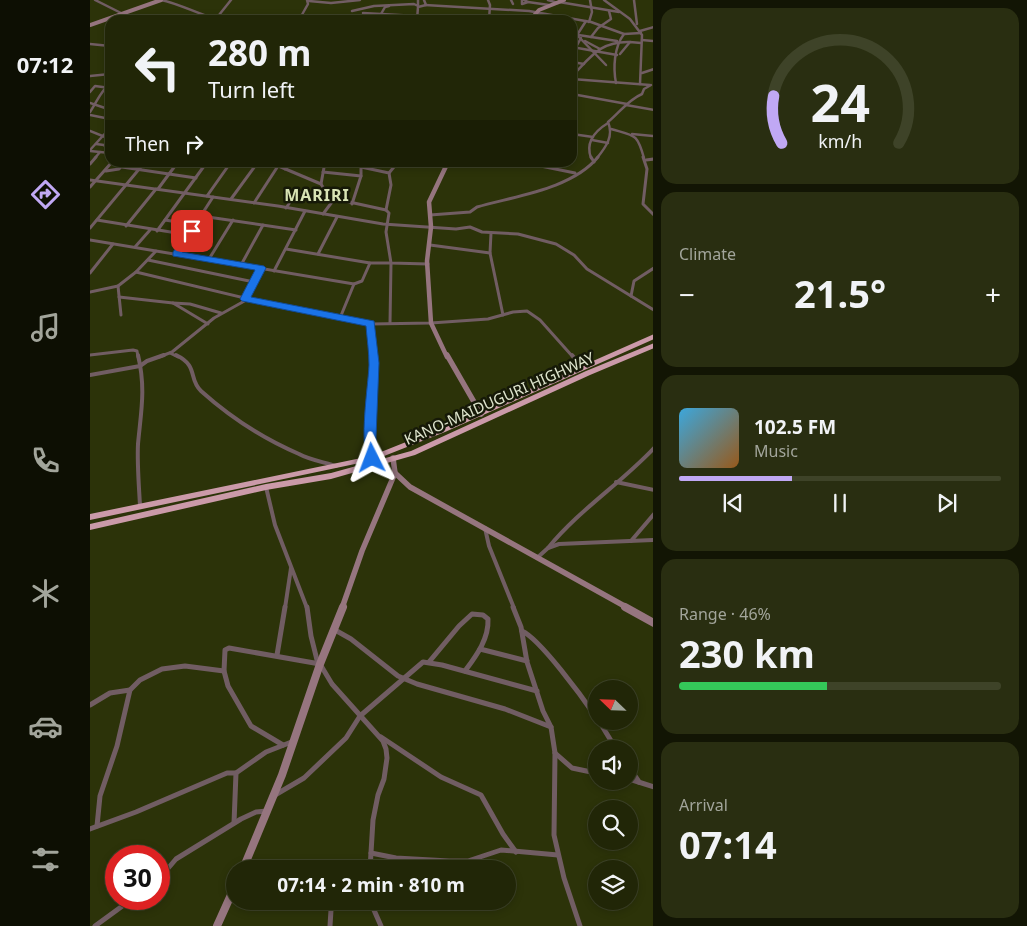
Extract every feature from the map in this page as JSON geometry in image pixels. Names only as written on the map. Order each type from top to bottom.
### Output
[{"type":"highway","name":"KANO-MAIDUGURI HIGHWAY","points":[[90,517],[372,458],[481,414],[653,336]]},
{"type":"highway","name":"KANO-MAIDUGURI HIGHWAY","points":[[90,527],[266,487],[330,476],[393,458],[435,444],[653,345]]},
{"type":"street","points":[[90,4],[95,0],[121,13]]},
{"type":"street","points":[[116,15],[161,0],[172,2],[186,10],[203,15]]},
{"type":"street","points":[[218,15],[231,0]]},
{"type":"street","points":[[301,15],[308,1],[331,3],[360,0]]},
{"type":"street","points":[[417,15],[418,0]]},
{"type":"street","points":[[424,0],[425,6]]},
{"type":"street","points":[[488,0],[490,8],[488,15]]},
{"type":"street","points":[[510,0],[513,4]]},
{"type":"street","points":[[523,0],[549,5]]},
{"type":"street","points":[[548,0],[621,12]]},
{"type":"street","points":[[534,15],[549,5],[564,0]]},
{"type":"street","points":[[577,35],[592,14],[590,0]]},
{"type":"street","points":[[604,0],[624,15],[632,18],[641,32],[642,73],[640,84]]},
{"type":"street","points":[[634,0],[637,17],[636,24]]},
{"type":"street","points":[[381,14],[385,7],[395,4]]},
{"type":"street","points":[[352,11],[363,7],[395,4],[418,6],[453,4],[551,15]]},
{"type":"street","points":[[591,37],[610,19],[609,11]]},
{"type":"street","points":[[376,15],[390,15]]},
{"type":"street","points":[[624,15],[637,17]]},
{"type":"street","points":[[90,25],[105,19]]},
{"type":"street","points":[[577,20],[624,34],[641,32],[653,27]]},
{"type":"street","points":[[577,48],[595,52],[619,54],[641,32]]},
{"type":"street","points":[[616,83],[614,69],[619,54],[619,42],[624,34]]},
{"type":"street","points":[[577,35],[619,42],[653,41]]},
{"type":"street","points":[[577,35],[600,49]]},
{"type":"street","points":[[577,41],[581,39]]},
{"type":"street","points":[[577,44],[581,39]]},
{"type":"street","points":[[585,41],[590,50]]},
{"type":"street","points":[[577,72],[588,57],[604,45],[619,42]]},
{"type":"street","points":[[90,44],[105,46]]},
{"type":"street","points":[[595,52],[606,66]]},
{"type":"street","points":[[577,63],[584,64]]},
{"type":"street","points":[[642,73],[653,69]]},
{"type":"street","points":[[90,76],[105,74]]},
{"type":"street","points":[[577,79],[652,85]]},
{"type":"street","points":[[594,162],[588,152],[592,139],[600,128],[608,123],[629,100],[642,94],[644,89],[652,85]]},
{"type":"street","points":[[90,92],[95,86],[105,87],[90,114],[105,118]]},
{"type":"street","points":[[577,95],[653,110]]},
{"type":"street","points":[[90,103],[105,108]]},
{"type":"street","points":[[430,215],[474,211],[477,207],[535,193],[575,173],[594,162],[608,143],[611,129],[608,123]]},
{"type":"street","points":[[611,129],[627,134],[639,141],[646,160],[648,175],[643,204],[653,215]]},
{"type":"street","points":[[90,131],[105,137]]},
{"type":"street","points":[[90,151],[105,134]]},
{"type":"street","points":[[627,134],[653,136]]},
{"type":"street","points":[[577,135],[608,143]]},
{"type":"street","points":[[96,144],[105,146]]},
{"type":"street","points":[[90,151],[105,152]]},
{"type":"street","points":[[90,164],[100,152]]},
{"type":"street","points":[[646,160],[653,159]]},
{"type":"street","points":[[90,187],[109,167]]},
{"type":"street","points":[[106,171],[115,171],[122,167],[196,178]]},
{"type":"street","points":[[90,228],[141,167]]},
{"type":"street","points":[[126,226],[174,167]]},
{"type":"street","points":[[157,231],[204,167]]},
{"type":"street","points":[[207,196],[227,167]]},
{"type":"street","points":[[231,199],[254,167]]},
{"type":"street","points":[[254,203],[277,167]]},
{"type":"street","points":[[280,167],[321,184],[330,197],[330,205],[323,214]]},
{"type":"street","points":[[321,184],[324,167]]},
{"type":"street","points":[[352,204],[361,176],[361,167]]},
{"type":"street","points":[[370,167],[389,173]]},
{"type":"street","points":[[390,323],[391,263],[386,232],[389,213],[386,210],[391,185],[389,173],[394,167]]},
{"type":"street","points":[[446,167],[429,202],[431,228],[428,264],[431,323],[455,372],[481,414]]},
{"type":"street","points":[[546,167],[575,173]]},
{"type":"street","points":[[323,172],[361,176]]},
{"type":"street","points":[[90,180],[185,192],[388,224],[456,229],[467,226],[482,232],[518,234],[556,244],[574,255],[587,269],[653,310]]},
{"type":"street","points":[[286,208],[295,195],[299,193],[330,197],[352,204],[386,210]]},
{"type":"street","points":[[176,254],[213,197]]},
{"type":"street","points":[[274,271],[305,211]]},
{"type":"street","points":[[201,216],[296,230]]},
{"type":"street","points":[[318,254],[337,217]]},
{"type":"street","points":[[97,220],[189,235]]},
{"type":"street","points":[[166,220],[196,224]]},
{"type":"street","points":[[209,259],[233,220]]},
{"type":"street","points":[[241,265],[263,225]]},
{"type":"street","points":[[135,247],[150,230]]},
{"type":"street","points":[[491,233],[490,253],[503,315]]},
{"type":"street","points":[[90,240],[354,284],[362,281],[370,263]]},
{"type":"street","points":[[90,273],[114,244]]},
{"type":"street","points":[[430,245],[490,253]]},
{"type":"street","points":[[286,249],[370,263],[428,264]]},
{"type":"street","points":[[90,292],[118,286],[136,272],[156,250]]},
{"type":"street","points":[[148,260],[254,282]]},
{"type":"street","points":[[90,375],[140,366],[144,361],[170,353],[221,313],[240,307],[247,299],[261,268]]},
{"type":"street","points":[[632,296],[634,281],[641,274],[653,268]]},
{"type":"street","points":[[136,272],[247,299],[371,324],[431,323],[488,319],[527,312],[534,315],[583,368]]},
{"type":"street","points":[[340,318],[354,284]]},
{"type":"street","points":[[118,286],[121,316]]},
{"type":"street","points":[[119,297],[190,304],[221,313]]},
{"type":"street","points":[[173,303],[208,324]]},
{"type":"street","points":[[371,324],[374,356],[370,437],[372,458]]},
{"type":"street","points":[[90,355],[137,351],[143,377],[142,416],[138,445],[140,506]]},
{"type":"street","points":[[170,353],[186,360],[192,368],[199,389],[252,429],[300,455],[336,466]]},
{"type":"street","points":[[538,557],[548,548],[560,532],[616,482],[630,474],[653,448]]},
{"type":"street","points":[[393,458],[396,473],[410,487],[653,623]]},
{"type":"street","points":[[247,860],[274,797],[319,664],[335,630],[362,551],[396,473]]},
{"type":"street","points":[[616,482],[653,490]]},
{"type":"street","points":[[266,487],[275,525],[307,607],[311,636],[319,664],[332,684],[384,744],[387,758],[373,820],[371,860]]},
{"type":"street","points":[[631,541],[653,514]]},
{"type":"street","points":[[485,528],[489,546],[522,630],[527,661],[551,727],[555,753],[554,835],[558,855],[580,926]]},
{"type":"street","points":[[548,548],[559,544],[653,540]]},
{"type":"street","points":[[277,654],[292,567]]},
{"type":"street","points":[[428,662],[459,626],[475,613],[484,616],[487,620],[486,639],[465,671]]},
{"type":"street","points":[[335,630],[352,639],[403,678],[417,684],[505,709],[551,727]]},
{"type":"street","points":[[522,630],[530,634],[556,663],[588,705]]},
{"type":"street","points":[[283,745],[251,726],[228,686],[224,671],[225,650],[229,648],[277,654],[319,664]]},
{"type":"street","points":[[480,650],[527,661]]},
{"type":"street","points":[[274,797],[304,778],[340,744],[360,716],[423,662],[465,671],[537,691]]},
{"type":"street","points":[[98,826],[100,796],[117,746],[130,690],[142,677],[162,667],[224,671]]},
{"type":"street","points":[[90,705],[110,693],[130,690]]},
{"type":"street","points":[[378,736],[390,742],[412,759],[441,777],[481,795],[503,834],[516,852]]},
{"type":"street","points":[[90,829],[227,773],[236,772],[266,752],[294,741]]},
{"type":"street","points":[[555,753],[572,768],[588,771]]},
{"type":"street","points":[[234,823],[236,772]]},
{"type":"street","points":[[639,782],[653,787]]},
{"type":"street","points":[[170,866],[176,859],[234,823],[256,812],[268,811]]},
{"type":"street","points":[[372,854],[396,858],[468,861],[501,850],[558,855]]},
{"type":"street","points":[[217,926],[226,906]]},
{"type":"street","points":[[95,926],[117,910]]},
{"type":"street","points":[[330,926],[331,910]]},
{"type":"street","points":[[374,910],[381,926]]},
{"type":"district","name":"MARIRI","points":[[317,195]]},
{"type":"route","points":[[192,231],[176,254],[261,268],[245,299],[371,324],[374,349],[370,437],[372,458]]}]
